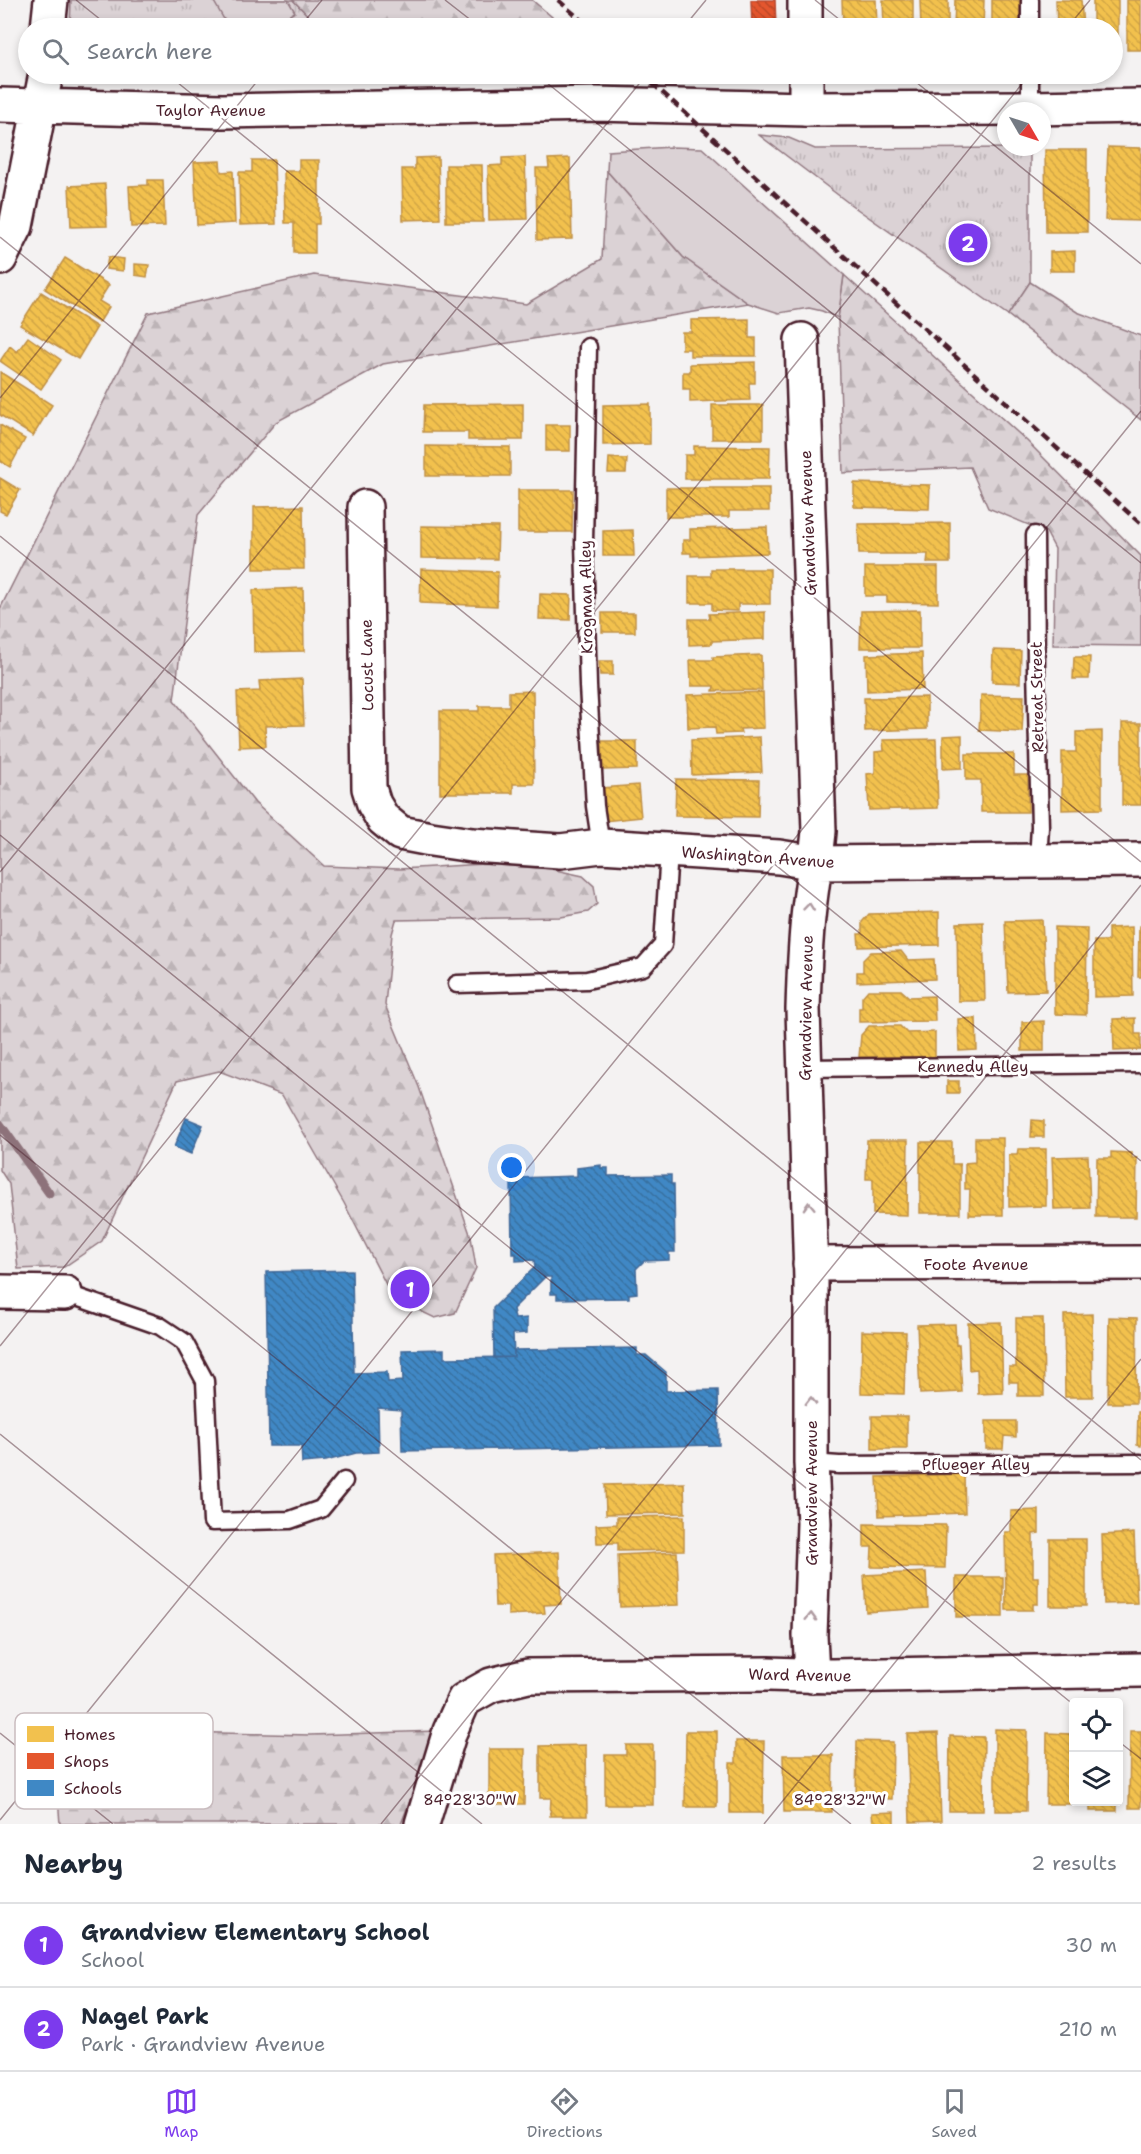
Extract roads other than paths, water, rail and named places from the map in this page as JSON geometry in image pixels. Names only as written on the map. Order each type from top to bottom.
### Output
[{"type":"street","points":[[49,18],[51,0]]},
{"type":"street","points":[[805,0],[805,18]]},
{"type":"street","points":[[0,258],[16,226],[44,84]]},
{"type":"street","points":[[806,84],[806,110]]},
{"type":"street","name":"Taylor Avenue","points":[[0,105],[222,111],[595,104],[806,110],[997,108]]},
{"type":"street","name":"Taylor Avenue","points":[[1051,108],[1141,106]]},
{"type":"street","name":"Grandview Avenue","points":[[802,340],[819,831],[804,970],[813,1523],[810,1635],[812,1676]]},
{"type":"street","name":"Locust Lane","points":[[365,507],[369,788],[374,804],[383,819]]},
{"type":"street","name":"Washington Avenue","points":[[383,819],[400,833],[472,845],[560,851],[601,846],[779,858],[817,863],[1141,860]]},
{"type":"street","name":"Foote Avenue","points":[[810,1264],[1141,1263]]},
{"type":"street","points":[[0,1292],[65,1293]]},
{"type":"street","name":"Ward Avenue","points":[[422,1824],[450,1731],[464,1700],[491,1685],[528,1676],[757,1674],[812,1676],[1141,1670]]},
{"type":"lane","points":[[1030,0],[1030,18]]},
{"type":"lane","points":[[1030,84],[1030,102]]},
{"type":"lane","name":"Krogman Alley","points":[[588,347],[584,542],[588,686],[595,806],[601,846]]},
{"type":"lane","name":"Retreat Street","points":[[1035,535],[1040,827],[1038,860]]},
{"type":"lane","points":[[457,984],[587,980],[643,967],[663,945],[669,851]]},
{"type":"lane","name":"Kennedy Alley","points":[[804,1068],[1141,1064]]},
{"type":"lane","points":[[65,1293],[160,1326],[184,1342],[205,1381],[212,1522],[290,1520],[321,1509],[344,1481]]},
{"type":"lane","name":"Pflueger Alley","points":[[811,1463],[839,1465],[1141,1463]]},
{"type":"waterway","points":[[0,1124],[49,1193]]},
{"type":"railway","points":[[558,0],[579,18]]},
{"type":"railway","points":[[653,84],[1141,524]]},
{"type":"place","name":"Nagel Park","points":[[968,243]]},
{"type":"place","name":"Grandview Elementary School","points":[[410,1289]]}]
